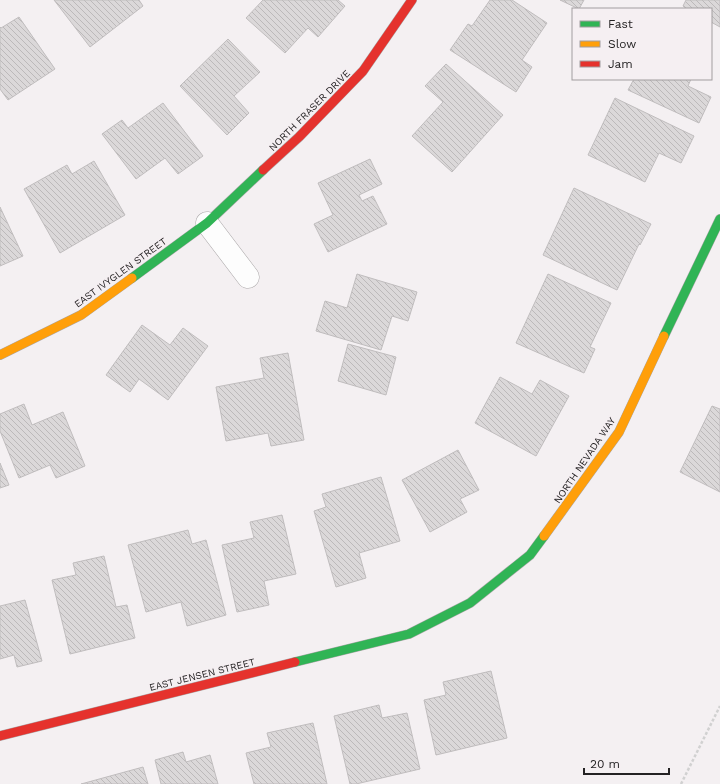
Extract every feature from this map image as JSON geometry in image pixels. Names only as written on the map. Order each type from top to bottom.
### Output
[{"type":"street","name":"NORTH FRASER DRIVE","points":[[207,223],[299,137],[363,71],[412,0]]},
{"type":"street","name":"NORTH NEVADA WAY","points":[[409,634],[470,603],[530,555],[619,432],[720,219]]},
{"type":"street","points":[[207,223],[248,277]]},
{"type":"street","name":"EAST IVYGLEN STREET","points":[[0,355],[81,315],[207,223]]},
{"type":"street","name":"EAST JENSEN STREET","points":[[0,736],[409,634]]},
{"type":"path","points":[[681,784],[720,706]]},
{"type":"building","points":[[54,0],[139,0],[143,6],[90,47]]},
{"type":"building","points":[[263,0],[338,0],[345,6],[318,37],[308,28],[285,53],[246,18]]},
{"type":"building","points":[[490,0],[512,0],[547,23],[522,60],[532,67],[516,92],[450,50],[468,24],[472,26]]},
{"type":"building","points":[[560,0],[584,0],[580,8]]},
{"type":"building","points":[[686,0],[720,0],[720,27],[712,23],[712,8],[686,8],[683,6]]},
{"type":"building","points":[[19,17],[55,69],[8,100],[0,89],[0,27],[1,28]]},
{"type":"building","points":[[228,39],[260,72],[234,96],[249,113],[227,135],[180,86]]},
{"type":"building","points":[[446,64],[503,115],[452,172],[412,136],[443,102],[425,86]]},
{"type":"building","points":[[633,80],[691,80],[688,86],[711,97],[699,123],[628,90]]},
{"type":"building","points":[[615,98],[694,136],[681,163],[659,153],[645,182],[588,155]]},
{"type":"building","points":[[163,103],[203,156],[178,174],[165,158],[136,179],[102,134],[122,120],[128,128]]},
{"type":"building","points":[[370,159],[382,184],[359,195],[362,201],[373,196],[387,224],[328,252],[314,224],[333,215],[318,183]]},
{"type":"building","points":[[94,161],[125,215],[60,253],[24,189],[67,165],[72,174]]},
{"type":"building","points":[[574,188],[651,224],[640,245],[639,244],[617,290],[543,255]]},
{"type":"building","points":[[0,207],[23,256],[0,266]]},
{"type":"building","points":[[357,274],[417,292],[408,321],[392,316],[381,350],[316,331],[325,301],[347,308]]},
{"type":"building","points":[[548,274],[611,303],[590,347],[595,349],[584,373],[516,343]]},
{"type":"building","points":[[142,325],[170,345],[183,328],[208,346],[168,400],[139,379],[130,392],[106,375]]},
{"type":"building","points":[[348,344],[396,357],[386,395],[338,381]]},
{"type":"building","points":[[288,353],[304,440],[271,446],[268,433],[226,441],[216,387],[264,378],[260,358]]},
{"type":"building","points":[[500,377],[532,394],[540,380],[569,396],[536,456],[475,423]]},
{"type":"building","points":[[24,404],[32,425],[63,412],[85,466],[56,478],[50,465],[19,478],[0,431],[0,414]]},
{"type":"building","points":[[712,406],[720,409],[720,492],[680,472]]},
{"type":"building","points":[[458,450],[479,490],[460,499],[467,512],[430,532],[402,480]]},
{"type":"building","points":[[0,463],[9,485],[0,488]]},
{"type":"building","points":[[381,477],[400,541],[359,553],[366,578],[336,587],[314,511],[326,507],[322,494]]},
{"type":"building","points":[[282,515],[296,574],[264,581],[269,605],[237,612],[222,545],[254,538],[250,522]]},
{"type":"building","points":[[188,530],[192,544],[206,540],[226,615],[187,626],[181,602],[146,612],[128,545]]},
{"type":"building","points":[[104,556],[116,607],[127,605],[135,638],[70,654],[52,580],[76,575],[73,563]]},
{"type":"building","points":[[25,600],[42,661],[17,667],[14,655],[0,659],[0,606]]},
{"type":"building","points":[[491,671],[507,738],[436,755],[424,700],[446,695],[443,682]]},
{"type":"building","points":[[379,705],[382,718],[407,713],[420,769],[356,784],[350,784],[334,716]]},
{"type":"building","points":[[313,723],[327,784],[254,784],[246,753],[271,747],[267,733]]},
{"type":"building","points":[[183,752],[186,762],[210,755],[218,784],[161,784],[155,760]]},
{"type":"building","points":[[143,767],[148,784],[81,784]]},
{"type":"traffic: fast","points":[[132,278],[207,223],[263,170]]},
{"type":"traffic: fast","points":[[664,336],[720,219]]},
{"type":"traffic: fast","points":[[295,662],[409,634],[470,603],[530,555],[544,536]]},
{"type":"traffic: slow","points":[[0,355],[81,315],[132,278]]},
{"type":"traffic: slow","points":[[544,536],[619,432],[664,336]]},
{"type":"traffic: jam","points":[[263,170],[299,137],[363,71],[412,0]]},
{"type":"traffic: jam","points":[[0,736],[295,662]]}]
